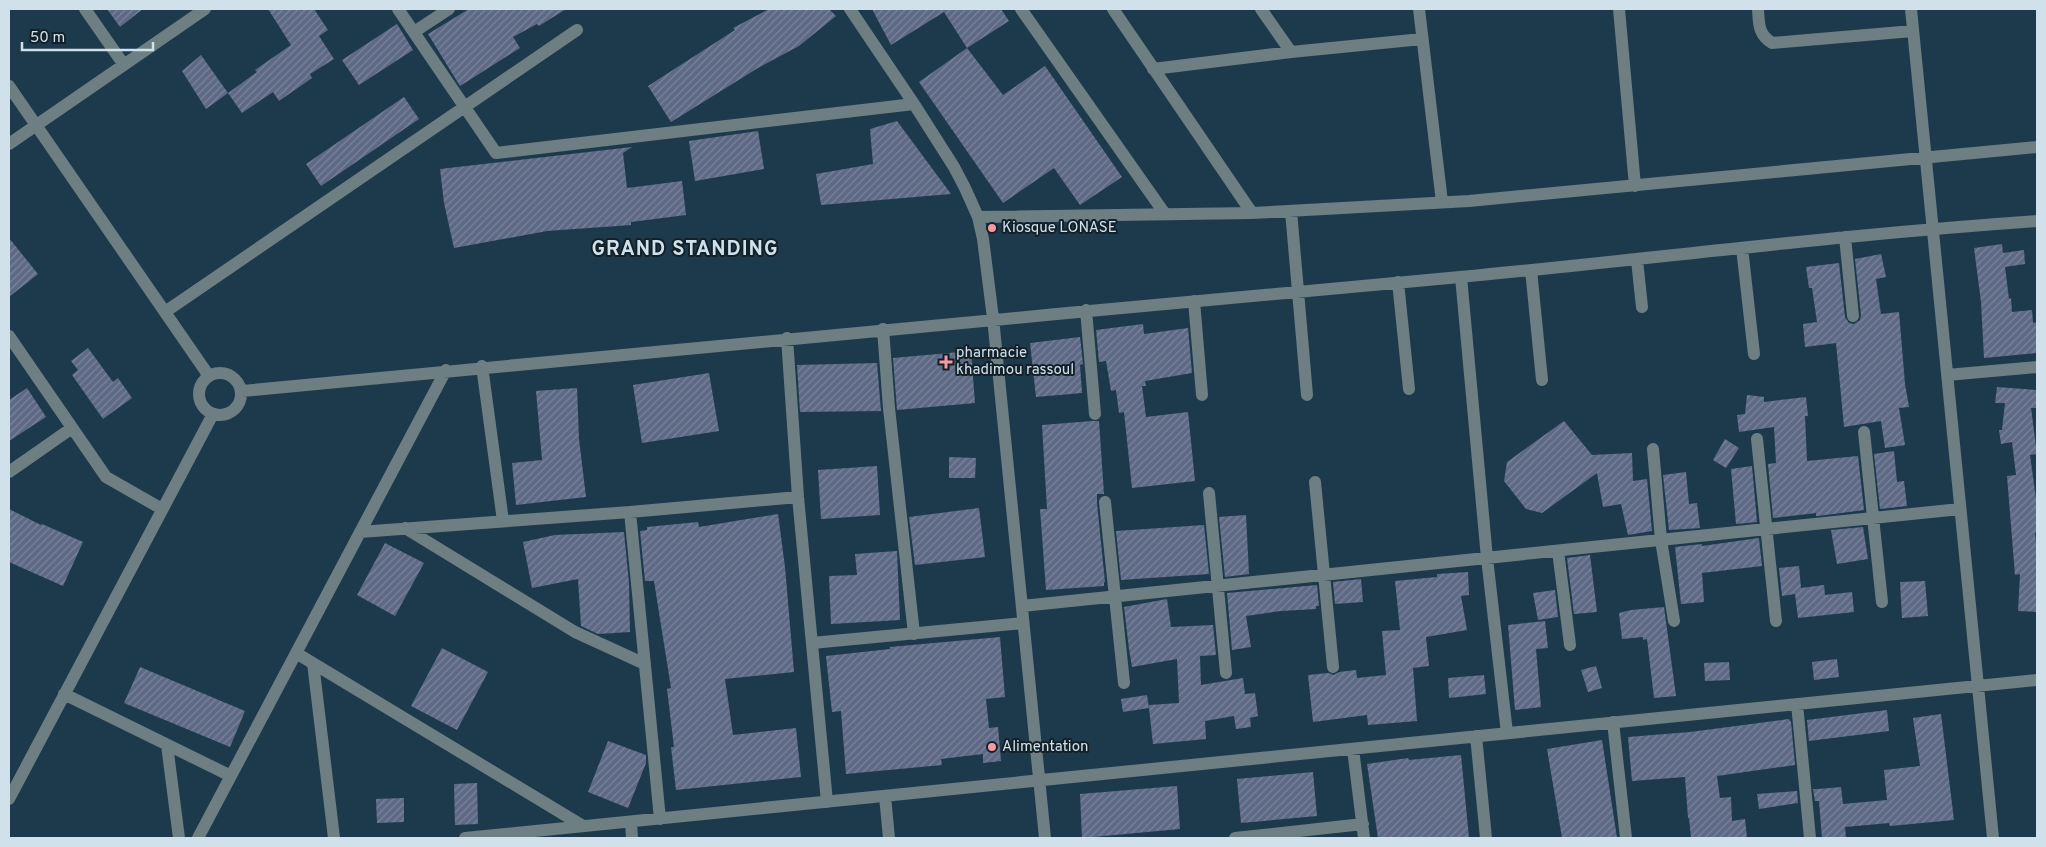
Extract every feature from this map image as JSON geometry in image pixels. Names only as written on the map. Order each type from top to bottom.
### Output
[{"type":"street","points":[[85,9],[124,65]]},
{"type":"street","points":[[9,144],[205,9]]},
{"type":"street","points":[[398,9],[496,153],[914,104]]},
{"type":"street","points":[[414,32],[449,9]]},
{"type":"street","points":[[850,9],[954,167],[978,217],[986,258],[993,318],[1045,838]]},
{"type":"street","points":[[1021,9],[1165,214]]},
{"type":"street","points":[[1113,9],[1252,213]]},
{"type":"street","points":[[1260,9],[1291,52]]},
{"type":"street","points":[[1419,9],[1442,202]]},
{"type":"street","points":[[1619,9],[1635,186]]},
{"type":"street","points":[[1758,9],[1759,30],[1764,38],[1772,43],[1913,30]]},
{"type":"street","points":[[1911,9],[1993,838]]},
{"type":"street","points":[[165,312],[577,30]]},
{"type":"street","points":[[1153,69],[1291,52],[1422,39]]},
{"type":"street","points":[[9,86],[209,376]]},
{"type":"street","points":[[978,217],[1252,213],[1442,202],[1635,186],[2037,147]]},
{"type":"street","points":[[1291,211],[1306,395]]},
{"type":"street","points":[[242,391],[482,366],[993,318],[1461,277],[1933,228],[2037,221]]},
{"type":"street","points":[[1845,237],[1853,316]]},
{"type":"street","points":[[1742,248],[1754,354]]},
{"type":"street","points":[[1637,260],[1642,306]]},
{"type":"street","points":[[1531,270],[1542,380]]},
{"type":"street","points":[[1461,277],[1487,558],[1507,733]]},
{"type":"street","points":[[1398,282],[1409,389]]},
{"type":"street","points":[[1194,301],[1202,395]]},
{"type":"street","points":[[1086,310],[1095,414]]},
{"type":"street","points":[[883,329],[889,408],[914,634]]},
{"type":"street","points":[[9,336],[106,477],[162,509]]},
{"type":"street","points":[[787,338],[798,497],[827,802]]},
{"type":"street","points":[[482,366],[503,521]]},
{"type":"street","points":[[1947,375],[2037,367]]},
{"type":"street","points":[[198,838],[446,370]]},
{"type":"street","points":[[215,373],[230,374],[240,384],[242,391],[238,405],[234,410],[220,415],[213,414],[203,407],[199,396],[201,384],[215,373]]},
{"type":"street","points":[[9,799],[213,414]]},
{"type":"street","points":[[9,472],[72,428]]},
{"type":"street","points":[[1864,432],[1882,602]]},
{"type":"street","points":[[1757,439],[1776,621]]},
{"type":"street","points":[[1653,449],[1661,540],[1674,621]]},
{"type":"street","points":[[1315,482],[1333,667]]},
{"type":"street","points":[[1208,493],[1226,673]]},
{"type":"street","points":[[360,532],[630,512],[798,497]]},
{"type":"street","points":[[1105,502],[1124,683]]},
{"type":"street","points":[[1022,606],[1960,509]]},
{"type":"street","points":[[630,512],[660,819]]},
{"type":"street","points":[[406,528],[575,632],[645,664]]},
{"type":"street","points":[[1558,551],[1570,645]]},
{"type":"street","points":[[812,643],[1023,623]]},
{"type":"street","points":[[296,653],[583,826]]},
{"type":"street","points":[[313,663],[334,838]]},
{"type":"street","points":[[465,838],[2037,680]]},
{"type":"street","points":[[64,694],[231,776]]},
{"type":"street","points":[[1797,704],[1810,838]]},
{"type":"street","points":[[1614,722],[1626,838]]},
{"type":"street","points":[[1476,736],[1486,838]]},
{"type":"street","points":[[168,745],[179,838]]},
{"type":"street","points":[[1353,749],[1364,838]]},
{"type":"street","points":[[885,796],[889,838]]},
{"type":"street","points":[[631,822],[632,838]]},
{"type":"street","points":[[1235,838],[1363,824]]},
{"type":"building","points":[[107,9],[143,9],[120,27]]},
{"type":"building","points":[[268,9],[314,9],[328,30],[319,36],[334,59],[310,74],[312,78],[279,101],[273,92],[242,113],[228,93],[257,72],[255,70],[291,45]]},
{"type":"building","points":[[469,9],[566,9],[539,26],[537,24],[513,37],[520,48],[460,86],[428,34]]},
{"type":"building","points":[[769,9],[829,9],[836,16],[799,46],[758,68],[671,122],[648,86],[735,30],[733,28]]},
{"type":"building","points":[[872,9],[1001,9],[1009,21],[967,48],[944,12],[891,45]]},
{"type":"building","points":[[397,24],[413,50],[359,85],[342,60]]},
{"type":"building","points":[[967,48],[1003,95],[1045,66],[1122,177],[1080,205],[1054,168],[1003,203],[919,82]]},
{"type":"building","points":[[201,55],[228,93],[206,109],[182,71]]},
{"type":"building","points":[[404,97],[419,119],[321,186],[306,164]]},
{"type":"building","points":[[897,121],[951,194],[821,205],[816,174],[873,164],[870,129]]},
{"type":"building","points":[[758,131],[764,169],[695,181],[689,141]]},
{"type":"building","points":[[632,147],[623,153],[627,188],[682,181],[686,215],[631,222],[631,225],[547,231],[454,248],[444,203],[440,169]]},
{"type":"building","points":[[9,238],[38,274],[9,297]]},
{"type":"building","points":[[2002,244],[2003,253],[2024,250],[2025,264],[2005,267],[2009,299],[2011,298],[2012,312],[2032,310],[2033,323],[2037,322],[2037,353],[1984,358],[1981,302],[1974,248]]},
{"type":"building","points":[[1881,254],[1886,277],[1876,279],[1881,314],[1899,312],[1905,384],[1909,407],[1899,408],[1905,445],[1885,448],[1881,421],[1844,427],[1836,343],[1805,347],[1803,324],[1817,322],[1812,288],[1809,288],[1806,267],[1839,263],[1845,317],[1849,323],[1854,324],[1860,320],[1861,315],[1855,259]]},
{"type":"building","points":[[1143,324],[1144,334],[1188,328],[1192,373],[1145,381],[1146,386],[1142,386],[1146,417],[1188,412],[1195,481],[1132,488],[1124,412],[1119,413],[1116,390],[1111,391],[1106,361],[1099,362],[1096,330]]},
{"type":"building","points":[[1080,337],[1083,364],[1080,365],[1082,393],[1036,397],[1030,343]]},
{"type":"building","points":[[88,348],[113,382],[118,378],[132,398],[103,419],[72,375],[78,370],[71,361]]},
{"type":"building","points":[[971,351],[975,403],[897,410],[893,358]]},
{"type":"building","points":[[877,363],[881,411],[800,412],[797,365]]},
{"type":"building","points":[[709,373],[719,431],[642,443],[633,385]]},
{"type":"building","points":[[1997,387],[2037,390],[2037,408],[2031,408],[2037,454],[2030,455],[2037,506],[2037,533],[2035,533],[2037,551],[2037,612],[2018,611],[2020,574],[2015,575],[2007,476],[2016,475],[2012,442],[2001,444],[1999,430],[2002,430],[2005,403],[1995,403]]},
{"type":"building","points":[[27,388],[46,417],[9,441],[9,400]]},
{"type":"building","points":[[577,388],[579,439],[586,497],[516,505],[512,463],[542,460],[536,391]]},
{"type":"building","points":[[1747,395],[1764,397],[1764,402],[1806,397],[1808,416],[1805,416],[1807,461],[1858,456],[1864,510],[1818,516],[1816,516],[1816,513],[1773,518],[1768,464],[1776,463],[1774,427],[1739,432],[1737,415],[1745,414]]},
{"type":"building","points":[[1099,421],[1104,494],[1097,494],[1097,503],[1104,586],[1046,590],[1040,509],[1047,509],[1042,425]]},
{"type":"building","points":[[1564,421],[1592,455],[1632,453],[1633,481],[1647,479],[1652,531],[1628,535],[1621,504],[1603,507],[1597,473],[1542,513],[1526,509],[1504,481],[1507,462]]},
{"type":"building","points":[[1725,439],[1739,448],[1726,468],[1713,460]]},
{"type":"building","points":[[1894,451],[1897,482],[1904,481],[1907,506],[1880,509],[1874,454]]},
{"type":"building","points":[[949,457],[976,458],[975,478],[949,478]]},
{"type":"building","points":[[877,466],[880,515],[821,519],[818,470]]},
{"type":"building","points":[[1752,466],[1757,522],[1736,524],[1731,469]]},
{"type":"building","points":[[1686,472],[1689,504],[1697,503],[1700,528],[1669,530],[1663,475]]},
{"type":"building","points":[[979,508],[985,557],[915,565],[909,517]]},
{"type":"building","points":[[9,509],[41,525],[83,542],[63,586],[9,562]]},
{"type":"building","points":[[778,514],[785,567],[794,672],[725,679],[733,735],[796,728],[801,777],[676,790],[671,747],[674,747],[667,689],[671,688],[654,581],[645,581],[640,531],[647,530],[647,527],[698,522],[699,527]]},
{"type":"building","points":[[1246,515],[1249,574],[1225,577],[1219,517]]},
{"type":"building","points":[[1204,525],[1209,574],[1121,580],[1116,531]]},
{"type":"building","points":[[1863,527],[1868,559],[1837,564],[1831,530]]},
{"type":"building","points":[[624,532],[629,583],[630,632],[598,634],[581,626],[578,579],[532,588],[523,542],[555,535]]},
{"type":"building","points":[[1759,538],[1762,566],[1702,573],[1704,602],[1681,604],[1675,547],[1702,544],[1702,546]]},
{"type":"building","points":[[385,543],[424,563],[395,616],[357,595]]},
{"type":"building","points":[[897,551],[900,620],[831,624],[829,576],[857,575],[855,554]]},
{"type":"building","points":[[1590,555],[1597,612],[1574,614],[1567,558]]},
{"type":"building","points":[[1799,566],[1801,588],[1824,585],[1825,595],[1852,592],[1854,612],[1798,618],[1795,594],[1782,596],[1779,568]]},
{"type":"building","points":[[1468,572],[1469,595],[1461,596],[1467,630],[1426,637],[1429,666],[1413,668],[1417,721],[1368,725],[1367,715],[1313,722],[1308,675],[1328,673],[1334,675],[1339,672],[1356,670],[1357,678],[1386,675],[1382,631],[1400,630],[1395,581],[1437,577],[1437,574]]},
{"type":"building","points":[[1361,579],[1363,602],[1335,604],[1333,582]]},
{"type":"building","points":[[1925,581],[1928,616],[1902,618],[1900,582]]},
{"type":"building","points":[[1317,585],[1319,606],[1316,606],[1316,609],[1246,616],[1251,647],[1232,650],[1227,593]]},
{"type":"building","points":[[1555,590],[1558,617],[1538,620],[1533,593]]},
{"type":"building","points":[[1167,599],[1171,627],[1213,625],[1216,655],[1200,656],[1201,685],[1243,678],[1245,694],[1255,693],[1258,716],[1250,718],[1251,727],[1236,729],[1234,716],[1205,721],[1206,739],[1153,744],[1149,705],[1179,703],[1177,659],[1132,667],[1124,607]]},
{"type":"building","points":[[1664,607],[1676,696],[1654,698],[1647,639],[1643,640],[1643,637],[1622,639],[1619,613]]},
{"type":"building","points":[[1545,621],[1548,648],[1536,649],[1541,707],[1515,710],[1508,625]]},
{"type":"building","points":[[1000,637],[1005,697],[986,699],[989,728],[998,727],[1001,761],[983,763],[983,754],[941,759],[942,765],[846,774],[841,711],[832,712],[826,656],[890,649],[890,647]]},
{"type":"building","points":[[442,648],[488,672],[457,730],[411,706]]},
{"type":"building","points":[[1837,659],[1839,677],[1814,680],[1812,662]]},
{"type":"building","points":[[1729,662],[1730,680],[1705,681],[1704,663]]},
{"type":"building","points":[[1596,666],[1602,688],[1588,692],[1581,670]]},
{"type":"building","points":[[140,667],[245,711],[230,747],[124,703]]},
{"type":"building","points":[[1484,675],[1486,694],[1449,698],[1448,678]]},
{"type":"building","points":[[1147,695],[1149,708],[1123,712],[1121,699]]},
{"type":"building","points":[[1887,710],[1889,731],[1809,741],[1807,720]]},
{"type":"building","points":[[1941,714],[1954,820],[1890,826],[1889,823],[1845,827],[1846,838],[1822,838],[1818,789],[1841,787],[1843,804],[1887,800],[1884,770],[1920,766],[1913,718]]},
{"type":"building","points":[[1789,719],[1791,722],[1795,765],[1717,776],[1720,798],[1731,797],[1732,821],[1745,819],[1747,838],[1691,838],[1685,777],[1632,781],[1628,737],[1690,732]]},
{"type":"building","points":[[1602,740],[1617,838],[1562,838],[1547,749]]},
{"type":"building","points":[[608,741],[646,755],[646,763],[628,808],[588,792]]},
{"type":"building","points":[[1461,755],[1469,838],[1378,838],[1367,764],[1408,758],[1409,760]]},
{"type":"building","points":[[1313,772],[1317,816],[1241,823],[1237,779]]},
{"type":"building","points":[[477,783],[478,824],[455,825],[454,784]]},
{"type":"building","points":[[1177,786],[1180,829],[1082,838],[1080,794]]},
{"type":"building","points":[[1813,789],[1818,789],[1819,801],[1815,801]]},
{"type":"building","points":[[1797,791],[1798,803],[1759,809],[1757,794]]},
{"type":"building","points":[[404,798],[404,822],[377,823],[376,799]]},
{"type":"place","name":"Kiosque LONASE","points":[[992,228]]},
{"type":"place","name":"pharmacie khadimou rassoul","points":[[946,362]]},
{"type":"place","name":"Alimentation","points":[[992,747]]},
{"type":"district","name":"GRAND STANDING","points":[[685,250]]}]
